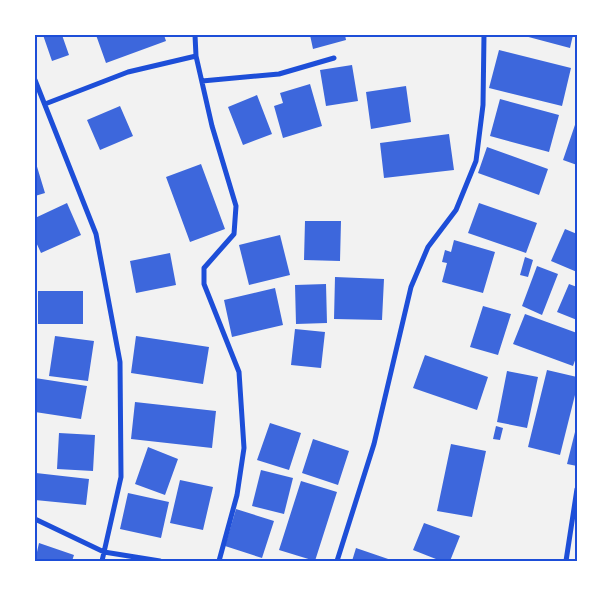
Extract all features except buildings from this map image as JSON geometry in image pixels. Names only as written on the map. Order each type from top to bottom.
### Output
[{"type":"street","points":[[195,35],[196,56],[212,126],[236,206],[234,234],[204,268],[204,284],[239,372],[244,448],[237,495],[219,561]]},
{"type":"street","points":[[337,561],[374,444],[411,287],[428,247],[456,210],[476,161],[484,104],[484,35]]},
{"type":"street","points":[[45,104],[128,72],[196,56]]},
{"type":"street","points":[[202,81],[279,74],[334,58]]},
{"type":"street","points":[[35,80],[96,234],[120,362],[121,476],[102,561]]},
{"type":"street","points":[[566,561],[577,489]]},
{"type":"street","points":[[35,520],[104,552],[160,561]]}]
